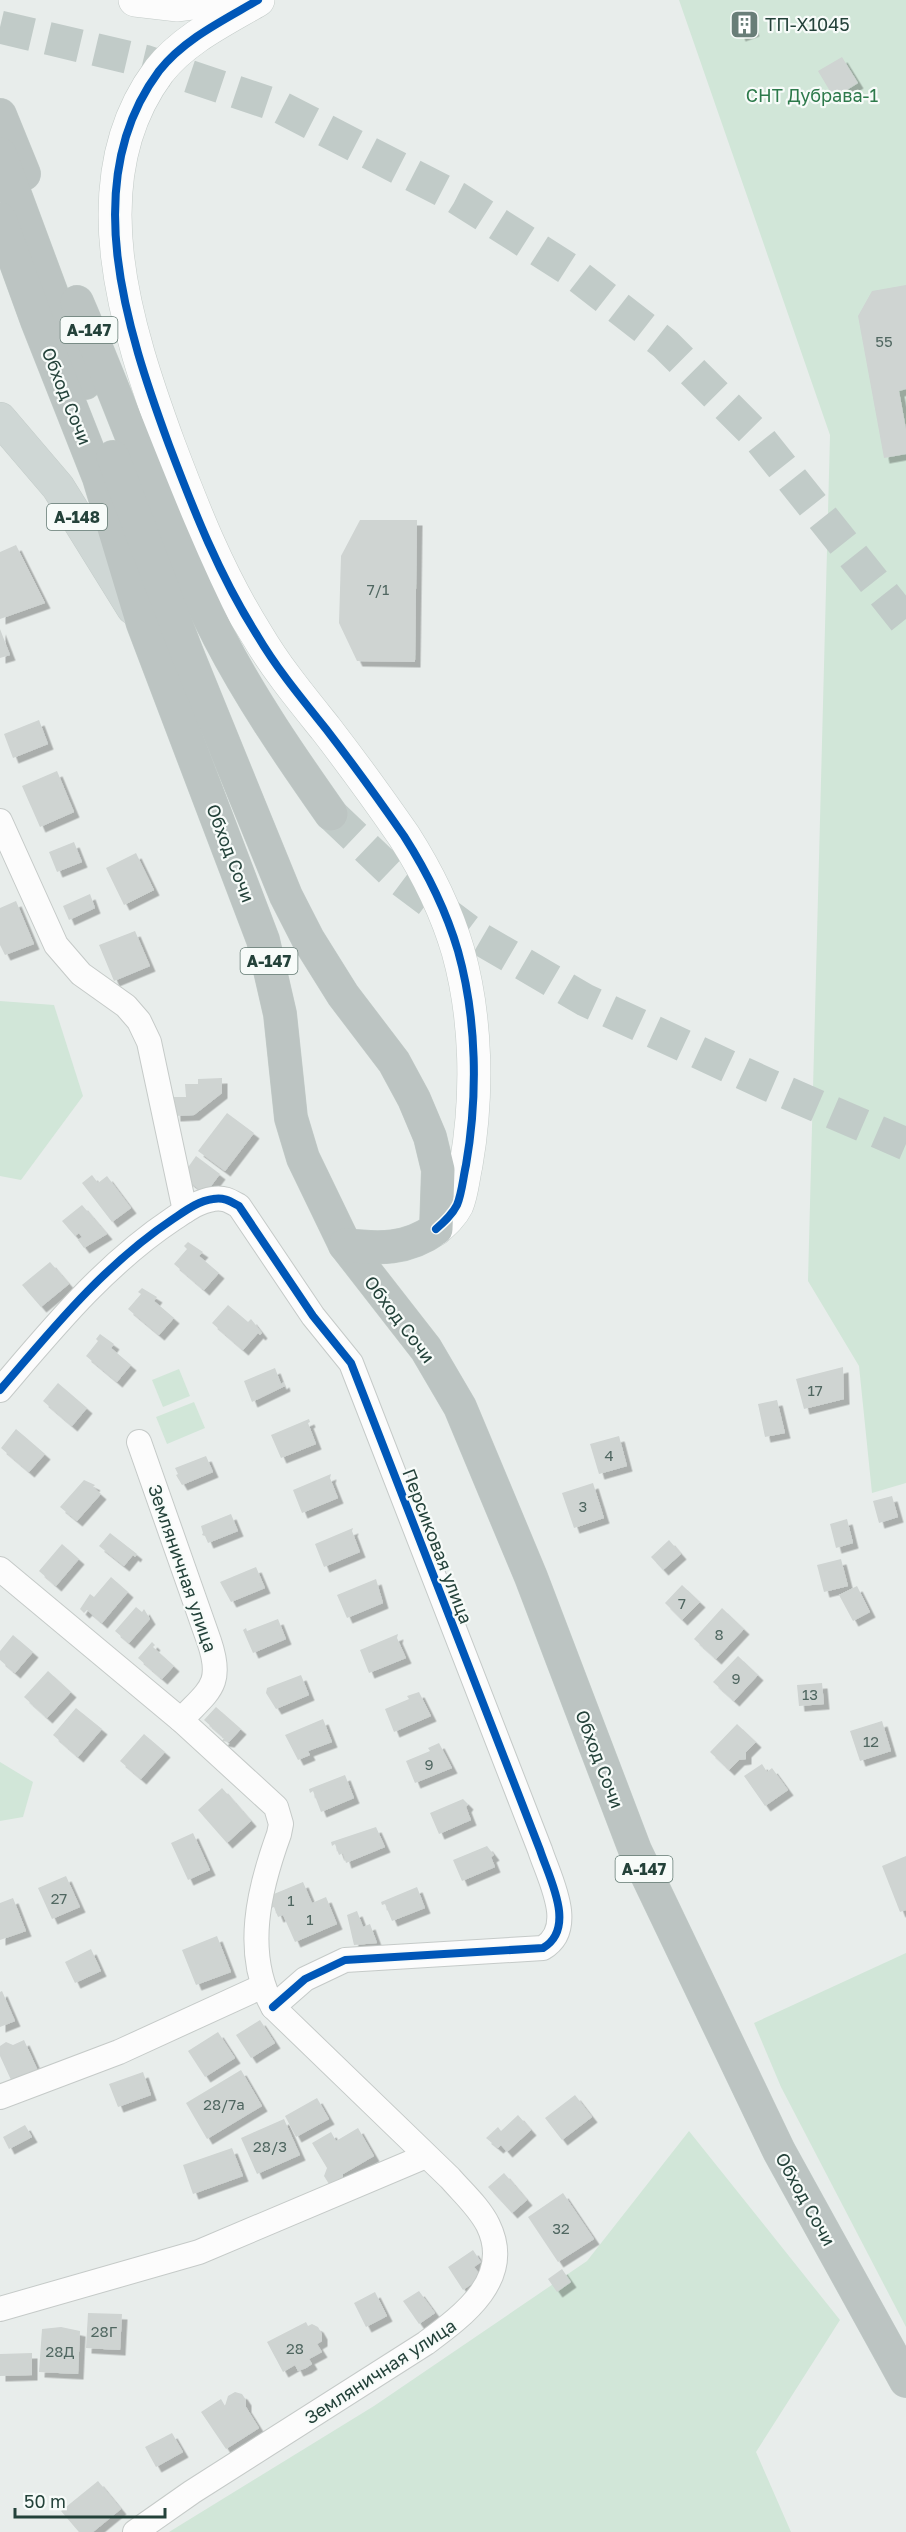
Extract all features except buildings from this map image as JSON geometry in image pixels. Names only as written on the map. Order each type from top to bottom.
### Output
[{"type":"highway","name":"А-147","points":[[0,115],[120,401],[177,546],[219,638],[276,736],[332,814]]},
{"type":"highway","name":"А-147","points":[[0,154],[187,652],[268,857],[308,939],[343,995],[394,1062],[414,1099],[430,1137],[438,1170],[436,1229],[423,1238],[394,1248],[345,1245]]},
{"type":"highway","name":"Обход Сочи","points":[[0,219],[37,321],[99,478],[143,624],[263,940],[280,1014],[291,1118],[303,1158],[345,1245],[426,1349],[460,1407],[531,1577],[635,1850],[779,2151],[906,2381]]},
{"type":"main road","name":"А-148","points":[[0,418],[58,488],[143,624]]},
{"type":"street","points":[[135,0],[178,5],[218,0]]},
{"type":"street","name":"А-147","points":[[258,0],[199,36],[178,52],[161,69],[137,108],[125,145],[116,197],[119,272],[138,358],[189,500],[219,568],[258,638],[421,862],[447,919],[467,994],[474,1102],[458,1203],[448,1218],[436,1229]]},
{"type":"street","name":"А-147","points":[[0,258],[37,321]]},
{"type":"street","points":[[0,820],[56,945],[81,974],[114,995],[126,1006],[139,1021],[149,1042],[185,1211]]},
{"type":"street","name":"Персиковая улица","points":[[0,1390],[103,1274],[138,1244],[185,1211],[212,1199],[225,1199],[239,1206],[307,1307],[351,1363],[540,1850],[558,1905],[560,1921],[551,1943],[543,1948],[345,1960],[268,1997]]},
{"type":"street","name":"Земляничная улица","points":[[139,1442],[209,1641],[217,1670],[210,1689],[181,1720]]},
{"type":"street","points":[[0,1569],[181,1720],[276,1807],[280,1816],[279,1834],[258,1911],[258,1957],[268,1997],[0,2097]]},
{"type":"street","name":"Земляничная улица","points":[[135,2532],[192,2492],[426,2343],[461,2318],[478,2299],[495,2265],[496,2251],[492,2237],[487,2224],[474,2206],[268,1997]]},
{"type":"street","points":[[0,2309],[192,2254],[426,2156]]},
{"type":"green space","name":"СНТ Дубрава-1","points":[[679,0],[906,0],[906,1483],[872,1493],[859,1366],[808,1281],[830,435]]},
{"type":"green space","points":[[0,1001],[54,1005],[83,1096],[21,1180],[0,1176]]},
{"type":"green space","points":[[179,1369],[190,1396],[163,1407],[152,1380]]},
{"type":"green space","points":[[194,1402],[205,1428],[167,1444],[156,1417]]},
{"type":"green space","points":[[0,1762],[33,1782],[23,1817],[0,1821]]},
{"type":"green space","points":[[906,1953],[906,2327],[781,2087],[754,2023]]},
{"type":"green space","points":[[689,2131],[840,2320],[756,2452],[791,2532],[169,2532],[374,2406],[587,2261]]},
{"type":"tunnel","points":[[0,27],[144,61],[278,106],[457,198],[570,270],[665,344],[759,438],[906,622]]},
{"type":"tunnel","points":[[331,814],[397,877],[477,937],[585,1000],[771,1086],[906,1144]]},
{"type":"cycle path","points":[[258,0],[205,31],[180,49],[159,71],[134,114],[120,160],[115,207],[118,256],[126,305],[138,354],[169,445],[219,566],[243,612],[273,660],[346,755],[404,836],[435,892],[458,951],[469,1003],[474,1058],[470,1139],[459,1200],[455,1209],[436,1229]]},
{"type":"cycle path","points":[[0,1390],[80,1298],[124,1256],[187,1210],[207,1200],[217,1199],[227,1200],[239,1206],[313,1316],[351,1363],[549,1874],[558,1902],[558,1928],[553,1939],[543,1948],[345,1960],[305,1979],[273,2007]]},
{"type":"place","name":"ТП-Х1045","points":[[744,24]]}]
